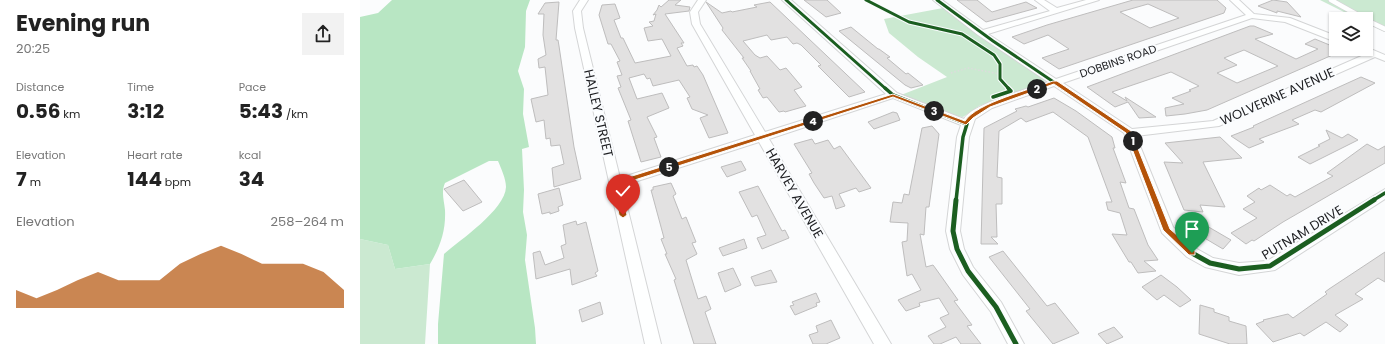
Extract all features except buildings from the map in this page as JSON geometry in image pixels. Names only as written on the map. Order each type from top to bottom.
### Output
[{"type":"street","name":"HALLEY STREET","points":[[584,0],[577,11],[577,17],[654,344]]},
{"type":"street","name":"HARVEY AVENUE","points":[[702,0],[694,12],[696,24],[883,344]]},
{"type":"street","points":[[786,0],[893,95],[966,124],[961,153],[953,231],[954,239],[964,266],[996,307],[1016,344]]},
{"type":"street","points":[[937,0],[981,33],[1129,133]]},
{"type":"street","points":[[1039,0],[1056,11]]},
{"type":"street","points":[[981,33],[1095,0]]},
{"type":"street","points":[[1234,0],[1252,16],[1286,20],[1329,36]]},
{"type":"street","name":"DOBBINS ROAD","points":[[966,124],[970,117],[988,106],[1242,18],[1252,16]]},
{"type":"street","points":[[1374,54],[1385,58]]},
{"type":"street","name":"WOLVERINE AVENUE","points":[[1129,133],[1215,124],[1374,54]]},
{"type":"street","points":[[616,184],[893,95]]},
{"type":"street","name":"PUTNAM DRIVE","points":[[1129,133],[1167,230],[1192,253],[1210,263],[1225,267],[1239,269],[1270,266],[1385,193]]},
{"type":"lane","points":[[1331,0],[1352,12]]},
{"type":"lane","points":[[1373,23],[1385,29]]},
{"type":"path","points":[[1000,79],[1001,67]]},
{"type":"path","points":[[951,73],[968,68],[1000,74]]},
{"type":"green space","points":[[392,0],[530,0],[526,11],[525,47],[518,71],[524,89],[523,114],[529,147],[522,149],[524,190],[523,212],[527,235],[525,260],[536,344],[438,344],[438,324],[444,254],[481,224],[490,215],[504,196],[506,184],[498,161],[489,161],[445,183],[443,193],[445,218],[443,232],[437,251],[430,264],[395,269],[388,245],[360,239],[360,17],[378,13]]},
{"type":"green space","points":[[1320,0],[1385,0],[1385,32],[1373,26],[1373,12],[1344,12]]},
{"type":"green space","points":[[943,8],[973,31],[1041,77],[1045,82],[979,106],[963,117],[956,116],[901,95],[947,77],[918,57],[889,33],[884,19]]},
{"type":"green space","points":[[360,239],[388,245],[395,269],[430,264],[425,344],[360,344]]},
{"type":"cycle path","points":[[786,0],[893,95],[967,124],[963,137],[953,231],[957,249],[968,271],[996,307],[1016,344]]},
{"type":"cycle path","points":[[866,0],[909,22],[962,34],[994,55],[1000,64],[1000,79],[1011,91],[993,97]]},
{"type":"cycle path","points":[[937,0],[993,41],[1129,132],[1167,230],[1192,253],[1210,263],[1239,269],[1270,266],[1385,193]]},
{"type":"route","points":[[623,215],[616,184],[893,95],[966,124],[970,117],[988,106],[1055,82],[1129,132],[1136,146],[1167,230],[1174,239],[1192,253]]}]
